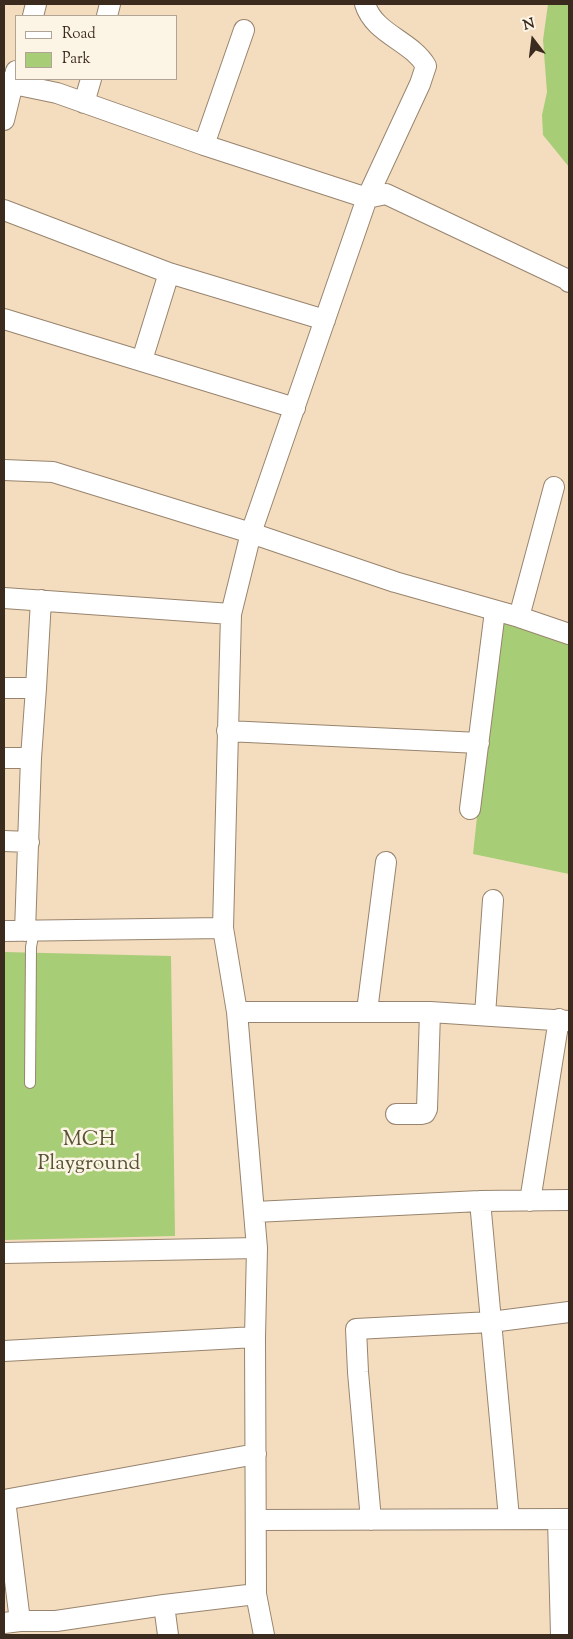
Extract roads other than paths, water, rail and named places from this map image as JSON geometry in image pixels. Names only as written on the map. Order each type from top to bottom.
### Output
[{"type":"street","points":[[264,1635],[256,1594],[255,1337],[257,1248],[237,1012],[223,928],[231,614],[252,533],[367,198],[420,84],[426,66],[421,57],[375,22],[365,4]]},
{"type":"street","points":[[204,145],[244,30]]},
{"type":"street","points":[[4,120],[11,79],[367,198],[386,194],[569,282]]},
{"type":"street","points":[[84,103],[91,80]]},
{"type":"street","points":[[4,210],[169,273],[325,320]]},
{"type":"street","points":[[142,360],[169,273]]},
{"type":"street","points":[[4,319],[295,408]]},
{"type":"street","points":[[4,470],[54,472],[252,533],[395,582],[519,617],[569,634]]},
{"type":"street","points":[[519,617],[554,487]]},
{"type":"street","points":[[4,598],[231,614]]},
{"type":"street","points":[[29,931],[30,758],[41,600]]},
{"type":"street","points":[[470,809],[495,611]]},
{"type":"street","points":[[4,688],[36,688]]},
{"type":"street","points":[[227,731],[479,743]]},
{"type":"street","points":[[4,758],[30,758]]},
{"type":"street","points":[[4,841],[29,842]]},
{"type":"street","points":[[367,1011],[386,862]]},
{"type":"street","points":[[485,1015],[493,900]]},
{"type":"street","points":[[4,931],[223,928]]},
{"type":"street","points":[[237,1012],[430,1012],[564,1020],[530,1201]]},
{"type":"street","points":[[396,1114],[421,1114],[426,1109],[430,1012]]},
{"type":"street","points":[[254,1212],[480,1201],[569,1200]]},
{"type":"street","points":[[480,1201],[509,1518]]},
{"type":"street","points":[[4,1253],[257,1248]]},
{"type":"street","points":[[371,1520],[356,1329],[492,1322],[569,1312]]},
{"type":"street","points":[[4,1351],[255,1337]]},
{"type":"street","points":[[256,1454],[4,1500],[12,1622],[57,1628],[164,1605],[256,1594]]},
{"type":"street","points":[[256,1520],[564,1519],[561,1635]]},
{"type":"street","points":[[164,1605],[168,1635]]},
{"type":"lane","points":[[29,931],[31,948],[30,1083]]},
{"type":"park label","name":"MCH Playground","points":[[89,1153]]}]
